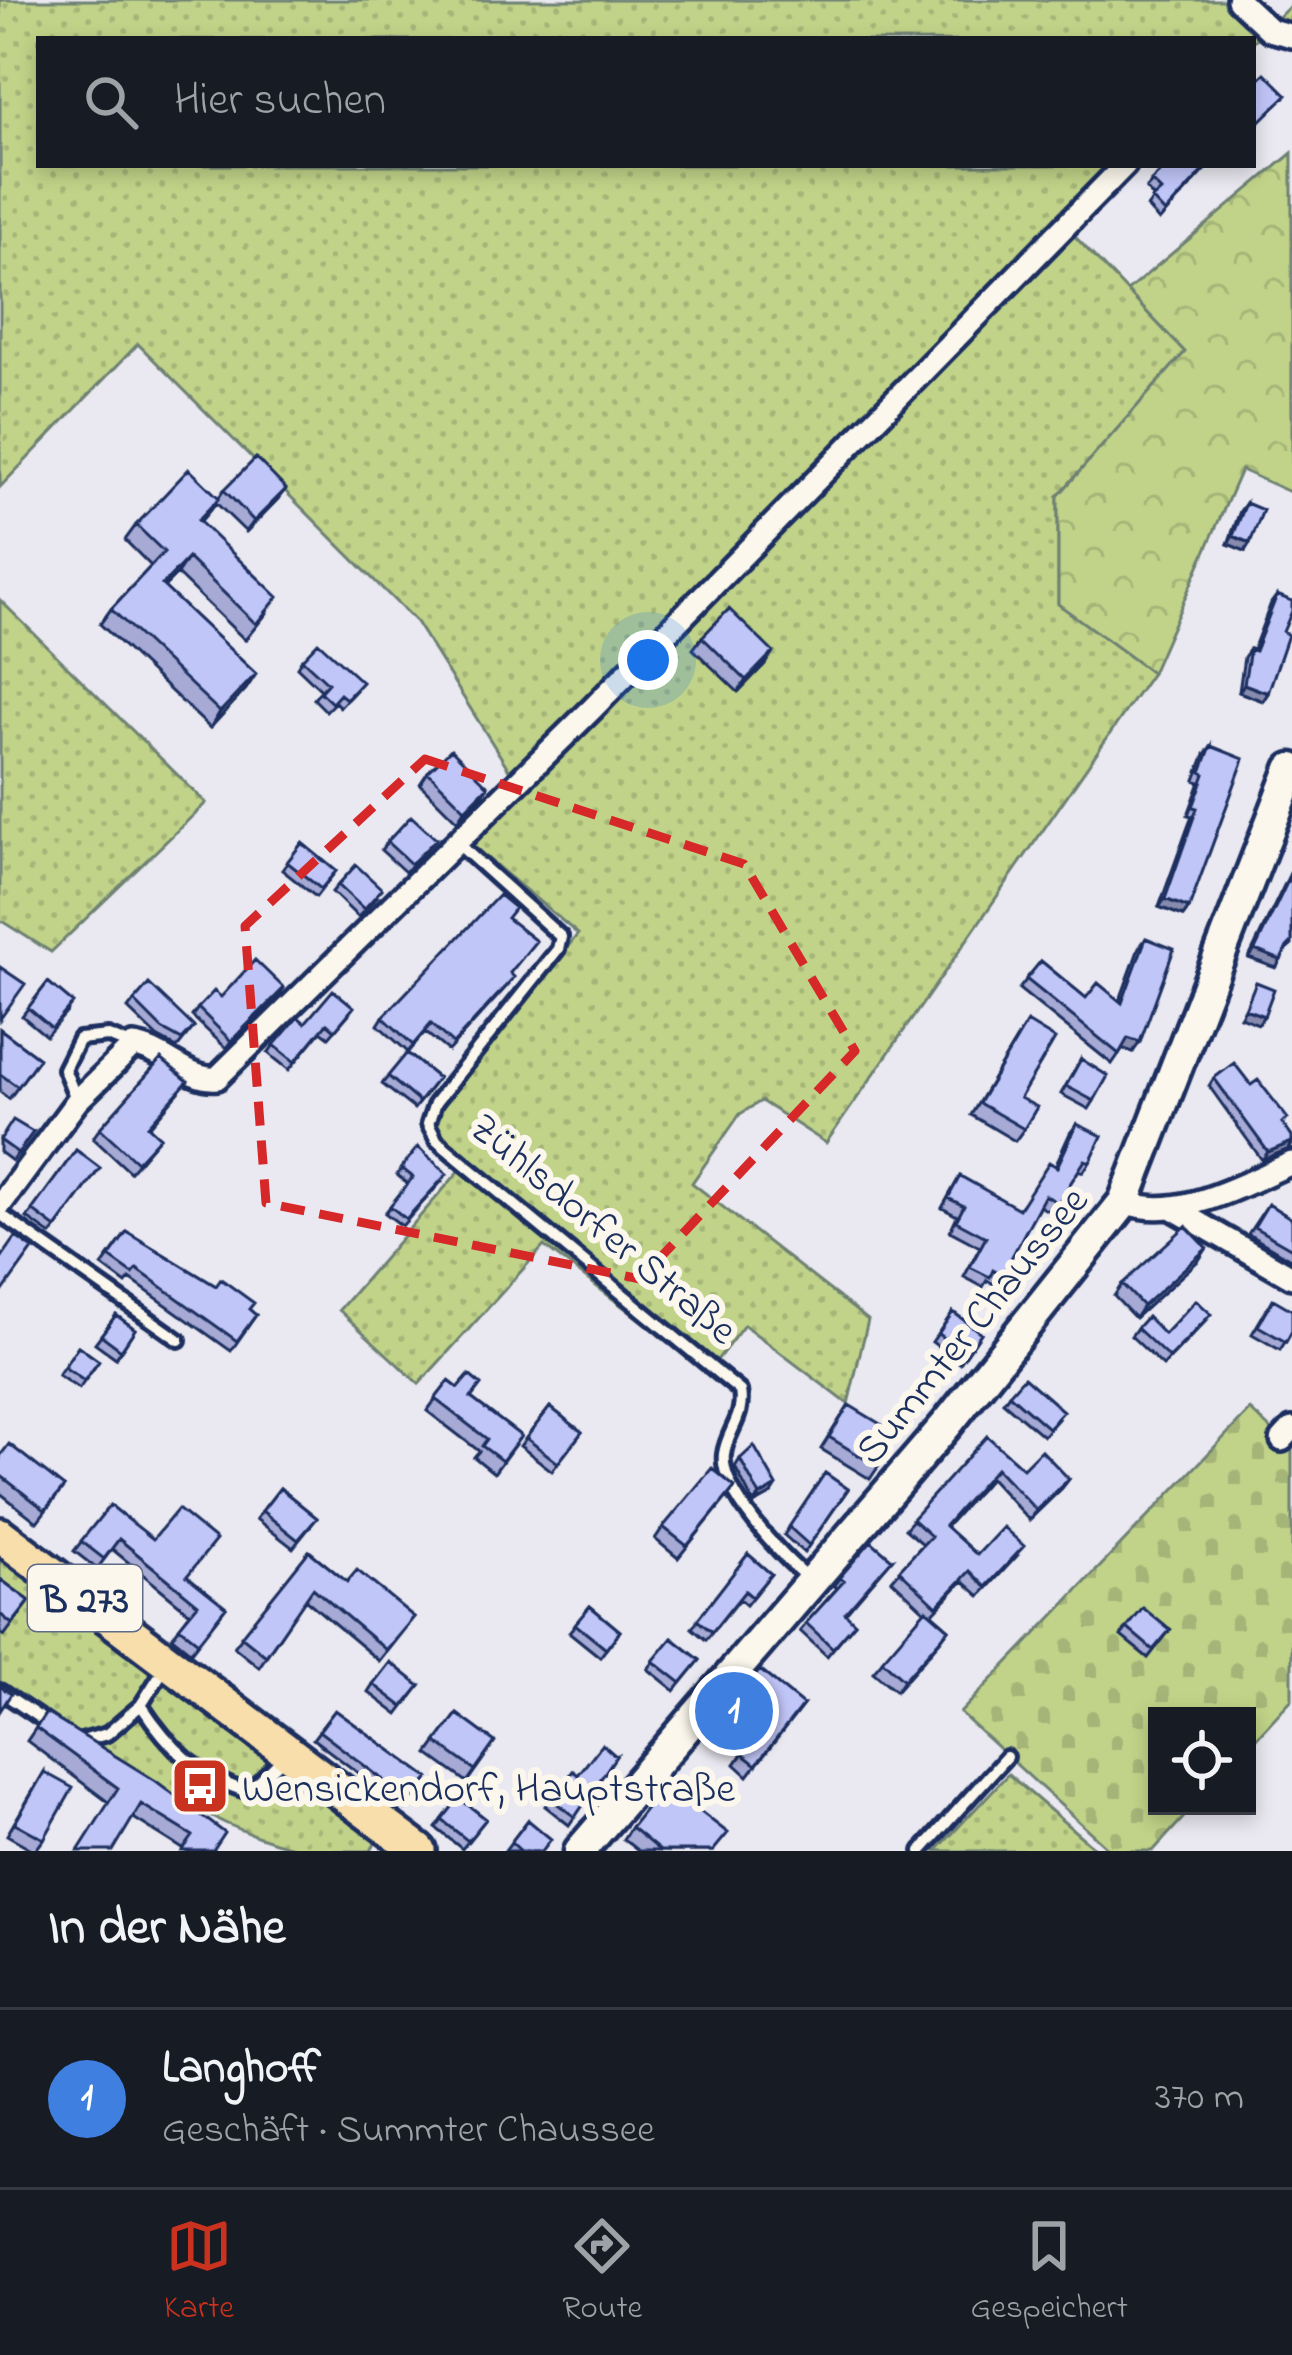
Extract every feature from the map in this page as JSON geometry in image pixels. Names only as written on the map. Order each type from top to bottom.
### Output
[{"type":"main road","name":"Summter Chaussee","points":[[580,1851],[947,1424],[1124,1202],[1292,770]]},
{"type":"main road","name":"B 273","points":[[0,1535],[419,1851]]},
{"type":"street","points":[[1238,0],[1272,37]]},
{"type":"street","points":[[0,1209],[76,1101],[133,1046],[151,1048],[203,1078],[217,1078],[1122,168]]},
{"type":"street","points":[[1124,1202],[1152,1211],[1174,1209],[1292,1163]]},
{"type":"street","points":[[1257,1178],[1292,1182]]},
{"type":"street","points":[[1174,1209],[1292,1277]]},
{"type":"lane","name":"Zühlsdorfer Straße","points":[[456,842],[561,937],[558,949],[435,1103],[428,1124],[437,1141],[740,1391],[741,1414],[723,1456],[728,1474],[770,1546],[810,1580]]},
{"type":"lane","points":[[76,1101],[64,1069],[79,1039],[108,1036],[133,1046]]},
{"type":"lane","points":[[0,1209],[179,1340]]},
{"type":"lane","points":[[0,1691],[82,1744],[107,1734],[141,1705],[169,1661]]},
{"type":"lane","points":[[141,1705],[176,1752],[216,1782],[249,1792],[288,1752]]},
{"type":"lane","points":[[921,1851],[1006,1757]]},
{"type":"highlighted area","points":[[425,759],[744,864],[855,1051],[640,1279],[266,1203],[245,926]]},
{"type":"green space","points":[[0,0],[1224,0],[1260,35],[1256,39],[36,36],[36,168],[1121,168],[1063,224],[1185,352],[1058,496],[1058,603],[1152,673],[826,1143],[761,1101],[740,1114],[692,1183],[868,1320],[848,1404],[744,1325],[708,1372],[544,1246],[419,1384],[339,1310],[467,1162],[431,1126],[460,1080],[578,934],[473,846],[523,792],[416,622],[138,344],[0,487]]},
{"type":"green space","points":[[1292,4],[1292,45],[1260,35]]},
{"type":"green space","points":[[1292,153],[1292,493],[1241,470],[1152,673],[1058,604],[1058,496],[1185,352],[1127,291]]},
{"type":"green space","points":[[0,600],[206,803],[51,952],[0,920]]},
{"type":"green space","points":[[1250,1410],[1292,1449],[1292,1699],[1256,1738],[1256,1707],[1148,1707],[1148,1815],[1186,1815],[1153,1851],[1111,1851],[960,1713]]},
{"type":"green space","points":[[0,1552],[379,1836],[371,1851],[306,1850],[225,1823],[147,1781],[0,1684]]},
{"type":"green space","points":[[1008,1774],[1098,1851],[936,1851]]},
{"type":"building","points":[[1265,73],[1287,95],[1257,124],[1256,123],[1256,81]]},
{"type":"building","points":[[1165,168],[1206,168],[1165,213],[1152,199],[1161,191],[1151,181]]},
{"type":"building","points":[[256,458],[286,489],[254,521],[224,490]]},
{"type":"building","points":[[189,469],[219,498],[198,520],[278,597],[256,624],[188,558],[162,585],[256,674],[220,712],[111,609],[164,552],[136,525]]},
{"type":"building","points":[[1246,503],[1263,510],[1250,543],[1233,536]]},
{"type":"building","points":[[1277,595],[1292,601],[1292,611],[1268,693],[1244,684],[1250,649],[1255,651]]},
{"type":"building","points":[[729,609],[773,652],[746,680],[702,637]]},
{"type":"building","points":[[318,642],[362,682],[346,699],[340,694],[332,703],[320,692],[328,683],[302,659]]},
{"type":"building","points":[[1211,746],[1244,759],[1189,908],[1165,899],[1197,808],[1193,807]]},
{"type":"building","points":[[451,749],[488,786],[465,809],[428,772]]},
{"type":"building","points":[[411,816],[436,839],[411,864],[387,842]]},
{"type":"building","points":[[302,843],[336,871],[321,889],[287,862]]},
{"type":"building","points":[[356,865],[382,889],[364,909],[338,885]]},
{"type":"building","points":[[1292,872],[1292,942],[1281,960],[1255,950]]},
{"type":"building","points":[[499,895],[515,908],[507,918],[536,941],[510,973],[514,977],[453,1044],[431,1024],[413,1045],[383,1017]]},
{"type":"building","points":[[1146,938],[1174,949],[1140,1042],[1128,1038],[1119,1054],[1026,979],[1041,961],[1086,998],[1098,983],[1122,1003]]},
{"type":"building","points":[[255,960],[284,988],[231,1041],[198,1008],[214,991],[221,997]]},
{"type":"building","points":[[0,967],[25,984],[0,1019]]},
{"type":"building","points":[[48,982],[73,1003],[52,1028],[28,1008]]},
{"type":"building","points":[[1256,982],[1274,989],[1264,1016],[1245,1009]]},
{"type":"building","points":[[149,984],[194,1027],[182,1040],[162,1029],[134,1001]]},
{"type":"building","points":[[333,990],[354,1007],[335,1030],[327,1023],[295,1062],[274,1045],[298,1017],[305,1023]]},
{"type":"building","points":[[1027,1022],[1055,1039],[1020,1098],[1037,1107],[1024,1129],[979,1103]]},
{"type":"building","points":[[0,1029],[39,1058],[18,1087],[0,1074]]},
{"type":"building","points":[[407,1053],[438,1078],[419,1102],[388,1076]]},
{"type":"building","points":[[161,1059],[188,1081],[148,1126],[160,1137],[137,1162],[100,1128]]},
{"type":"building","points":[[1081,1059],[1108,1076],[1094,1101],[1066,1086]]},
{"type":"building","points":[[1234,1063],[1251,1085],[1258,1080],[1288,1119],[1282,1123],[1292,1142],[1268,1152],[1214,1078]]},
{"type":"building","points":[[13,1120],[33,1132],[18,1153],[0,1140]]},
{"type":"building","points":[[1077,1124],[1102,1136],[1090,1162],[1085,1160],[1058,1203],[1045,1195],[1002,1275],[993,1270],[990,1277],[970,1267],[986,1237],[956,1221],[964,1206],[948,1198],[960,1176],[1019,1209],[1049,1162],[1057,1167]]},
{"type":"building","points":[[418,1147],[447,1174],[406,1219],[390,1206],[413,1177],[401,1168]]},
{"type":"building","points":[[76,1150],[100,1168],[56,1228],[32,1210]]},
{"type":"building","points":[[1268,1204],[1292,1219],[1292,1249],[1254,1227]]},
{"type":"building","points":[[1186,1226],[1207,1248],[1143,1306],[1122,1284]]},
{"type":"building","points":[[127,1232],[216,1286],[221,1279],[254,1303],[249,1309],[256,1315],[237,1341],[137,1269],[133,1274],[109,1257]]},
{"type":"building","points":[[16,1237],[33,1249],[0,1295],[0,1260]]},
{"type":"building","points":[[1273,1299],[1292,1310],[1292,1331],[1286,1342],[1258,1326]]},
{"type":"building","points":[[1196,1300],[1211,1314],[1169,1358],[1137,1328],[1147,1317],[1164,1334]]},
{"type":"building","points":[[953,1312],[981,1333],[966,1355],[938,1334]]},
{"type":"building","points":[[116,1315],[135,1329],[121,1350],[101,1335]]},
{"type":"building","points":[[78,1346],[99,1361],[84,1381],[64,1367]]},
{"type":"building","points":[[469,1375],[481,1385],[471,1398],[521,1436],[502,1461],[482,1446],[487,1439],[435,1399],[449,1381],[458,1388]]},
{"type":"building","points":[[1024,1377],[1063,1411],[1048,1428],[1009,1394]]},
{"type":"building","points":[[849,1405],[882,1425],[875,1436],[891,1446],[878,1467],[829,1437]]},
{"type":"building","points":[[550,1407],[582,1432],[558,1463],[526,1438]]},
{"type":"building","points":[[987,1436],[1023,1468],[1041,1450],[1069,1479],[1036,1510],[996,1468],[945,1526],[977,1555],[1003,1527],[1024,1546],[986,1587],[970,1571],[937,1606],[899,1570],[931,1536],[912,1519]]},
{"type":"building","points":[[9,1444],[64,1487],[45,1510],[0,1475],[0,1456]]},
{"type":"building","points":[[754,1446],[777,1486],[760,1496],[740,1459]]},
{"type":"building","points":[[712,1468],[735,1487],[687,1546],[663,1527]]},
{"type":"building","points":[[825,1473],[848,1489],[809,1545],[789,1527]]},
{"type":"building","points":[[280,1488],[317,1518],[298,1540],[262,1511]]},
{"type":"building","points":[[110,1505],[153,1539],[178,1509],[216,1540],[187,1576],[226,1607],[198,1642],[179,1627],[198,1604],[119,1539],[104,1559],[81,1541]]},
{"type":"building","points":[[871,1541],[892,1559],[845,1613],[855,1623],[833,1648],[806,1623],[844,1581],[839,1578]]},
{"type":"building","points":[[309,1551],[347,1582],[357,1570],[414,1617],[386,1650],[313,1588],[266,1656],[241,1636]]},
{"type":"building","points":[[748,1554],[771,1574],[752,1597],[745,1591],[712,1632],[697,1620]]},
{"type":"building","points":[[0,1579],[30,1601],[12,1624],[0,1614]]},
{"type":"building","points":[[590,1606],[620,1631],[606,1649],[575,1624]]},
{"type":"building","points":[[1143,1608],[1170,1630],[1153,1650],[1127,1628]]},
{"type":"building","points":[[926,1609],[949,1629],[904,1680],[882,1660]]},
{"type":"building","points":[[672,1638],[700,1660],[681,1683],[653,1661]]},
{"type":"building","points":[[390,1662],[420,1686],[403,1707],[373,1684]]},
{"type":"building","points":[[760,1670],[803,1705],[756,1765],[742,1754],[751,1743],[720,1717]]},
{"type":"building","points":[[0,1686],[11,1694],[0,1711]]},
{"type":"building","points":[[335,1710],[429,1778],[411,1801],[319,1731]]},
{"type":"building","points":[[46,1713],[156,1781],[225,1833],[213,1851],[183,1850],[193,1836],[141,1804],[113,1851],[78,1851],[118,1788],[36,1728]]},
{"type":"building","points":[[457,1714],[495,1742],[475,1770],[436,1742]]},
{"type":"building","points":[[602,1744],[616,1756],[575,1817],[551,1799]]},
{"type":"building","points":[[44,1772],[73,1788],[44,1839],[15,1823]]},
{"type":"building","points":[[665,1784],[728,1833],[713,1851],[660,1851],[631,1827]]},
{"type":"building","points":[[459,1798],[486,1819],[468,1841],[442,1820]]},
{"type":"building","points":[[528,1820],[551,1839],[542,1851],[521,1851],[511,1842]]},
{"type":"place","name":"Langhoff","points":[[734,1711]]},
{"type":"place","name":"Wensickendorf, Hauptstraße","points":[[200,1786]]}]
